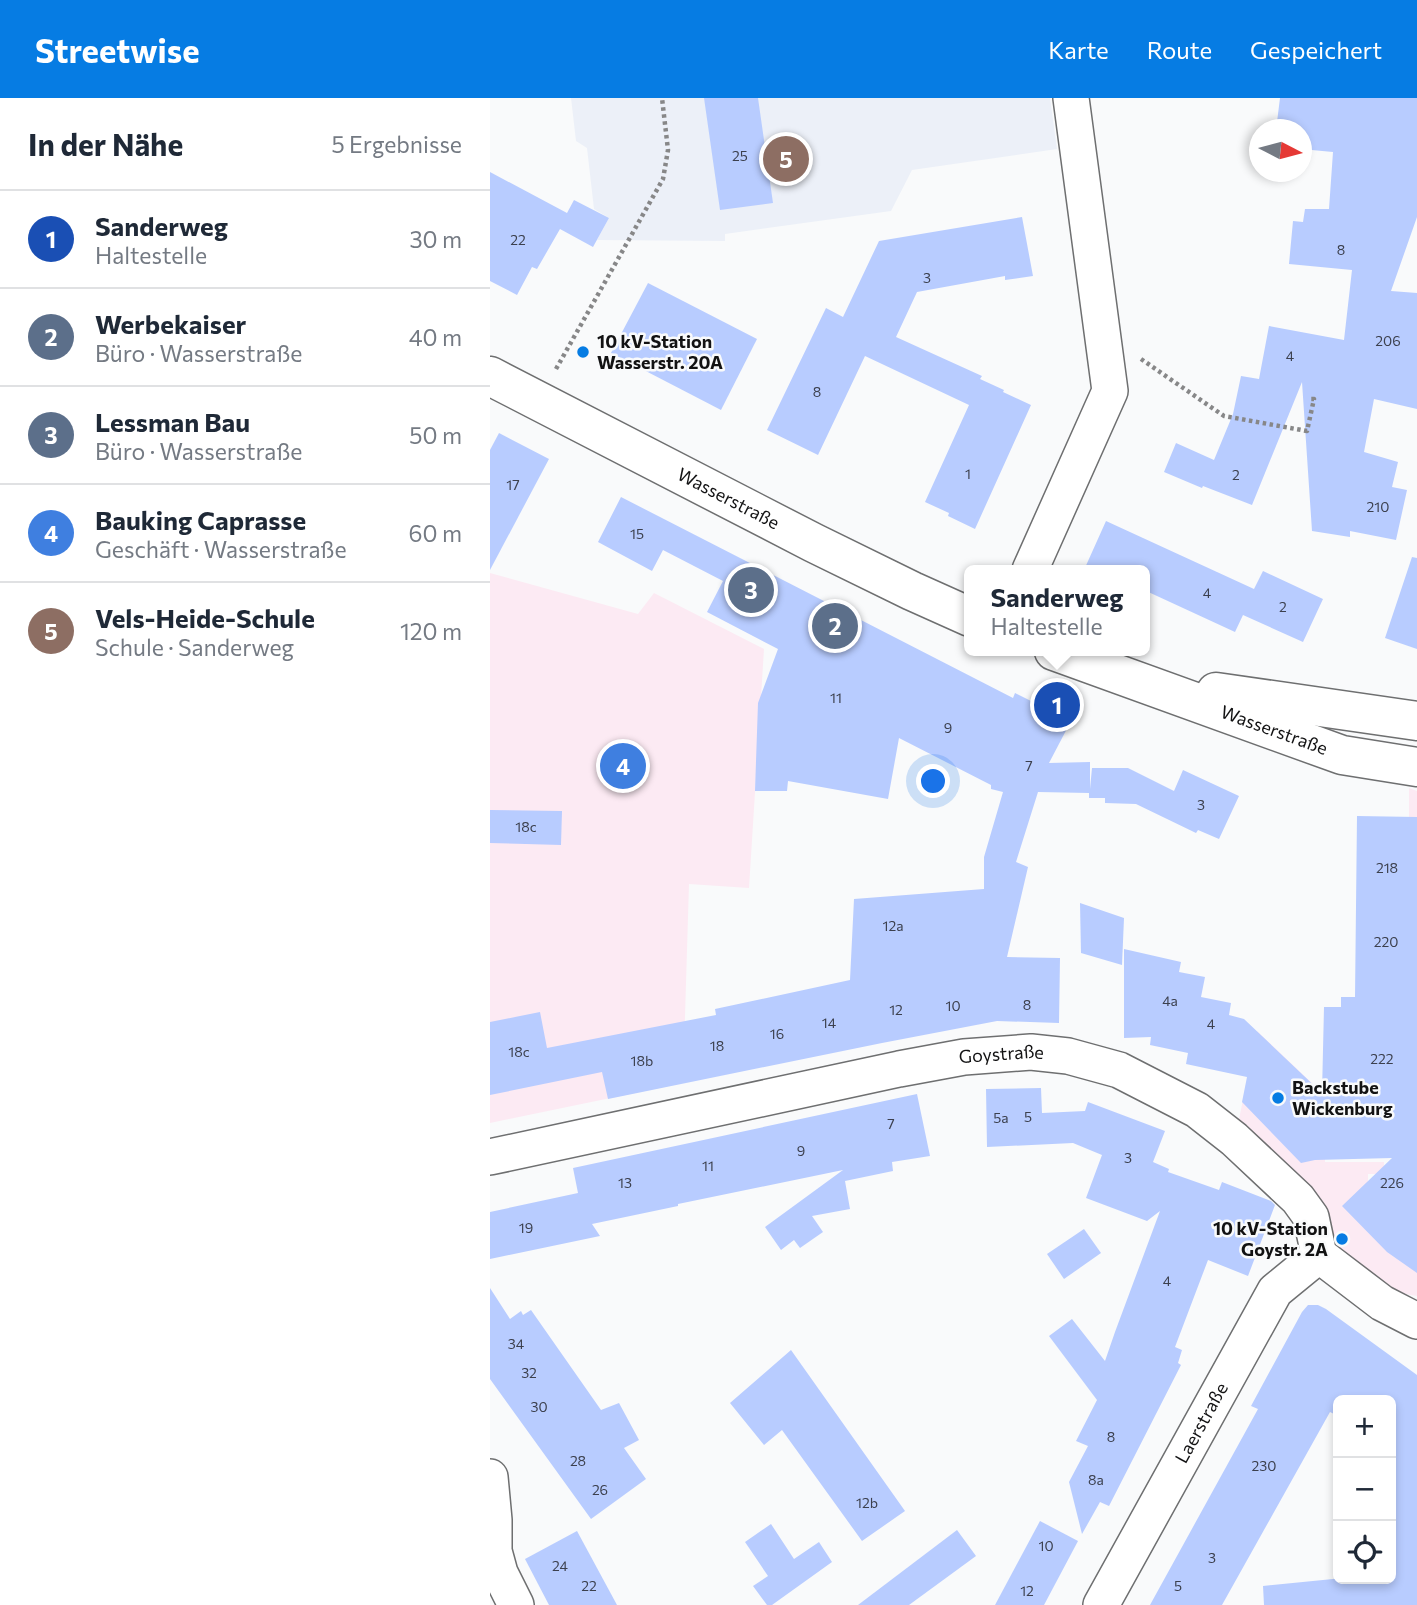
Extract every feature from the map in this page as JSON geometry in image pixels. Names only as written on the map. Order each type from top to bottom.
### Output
[{"type":"street","points":[[1032,565],[1110,391],[1071,98]]},
{"type":"street","name":"Wasserstraße","points":[[490,376],[802,537],[964,614]]},
{"type":"street","name":"Wasserstraße","points":[[1068,656],[1342,755],[1417,767]]},
{"type":"street","name":"Wasserstraße","points":[[1137,681],[1417,721]]},
{"type":"street","name":"Goystraße","points":[[490,1157],[964,1057],[1031,1052],[1068,1056],[1119,1070],[1197,1110],[1234,1139],[1298,1199],[1311,1217],[1319,1255]]},
{"type":"street","points":[[1319,1255],[1382,1303],[1417,1321]]},
{"type":"street","name":"Laerstraße","points":[[1101,1605],[1275,1291],[1319,1255]]},
{"type":"street","points":[[490,1477],[494,1551],[500,1573],[516,1605]]},
{"type":"path","points":[[562,359],[663,179],[668,150],[662,98]]},
{"type":"path","points":[[1103,332],[1224,416],[1307,431],[1314,399],[1309,399]]},
{"type":"shaded area","points":[[571,98],[1050,98],[1057,149],[912,170],[891,211],[725,234],[725,241],[597,240],[609,218],[594,209],[587,148],[576,141]]},
{"type":"shaded area","points":[[490,573],[638,614],[654,593],[764,649],[749,888],[689,884],[683,1083],[490,1123]]},
{"type":"shaded area","points":[[1409,788],[1417,791],[1417,1296],[1405,1294],[1367,1275],[1329,1236],[1237,1129],[1257,1031],[1314,1085],[1326,1084],[1325,1162],[1384,1162],[1384,1174],[1368,1174],[1368,1192],[1409,1219]]},
{"type":"building","points":[[704,98],[758,98],[773,203],[720,210]]},
{"type":"building","points":[[1280,98],[1417,98],[1417,217],[1391,291],[1417,293],[1417,409],[1374,399],[1364,452],[1398,462],[1392,487],[1407,490],[1396,540],[1350,531],[1350,537],[1312,531],[1302,382],[1252,505],[1164,472],[1176,443],[1214,460],[1233,414],[1241,376],[1259,379],[1269,326],[1344,340],[1352,270],[1289,264],[1293,221],[1303,222],[1305,209],[1329,209],[1333,152],[1312,150],[1312,119],[1277,119]]},
{"type":"building","points":[[490,172],[567,213],[574,200],[609,218],[593,247],[560,229],[537,269],[532,267],[517,295],[490,281]]},
{"type":"building","points":[[1022,217],[1033,276],[1005,280],[1005,276],[917,292],[896,337],[982,376],[980,379],[1031,405],[975,529],[925,502],[969,405],[865,356],[818,455],[767,430],[826,308],[843,317],[879,241]]},
{"type":"building","points":[[648,283],[757,339],[721,410],[611,353]]},
{"type":"building","points":[[499,433],[549,459],[490,570],[490,450]]},
{"type":"building","points":[[621,497],[1013,698],[1015,693],[1071,721],[1049,763],[1090,762],[1090,789],[1092,768],[1128,768],[1174,791],[1183,770],[1239,796],[1219,839],[1198,830],[1196,833],[1136,804],[1105,803],[1105,798],[1089,798],[1089,793],[1038,792],[1016,862],[1028,867],[1007,957],[1060,958],[1059,1023],[997,1021],[608,1099],[602,1072],[490,1095],[490,1022],[540,1012],[547,1048],[716,1015],[715,1009],[850,980],[854,899],[984,889],[984,857],[1003,792],[991,789],[991,785],[899,738],[888,799],[788,781],[787,791],[755,791],[758,703],[778,649],[707,612],[723,581],[663,550],[652,571],[598,542]]},
{"type":"building","points":[[1106,521],[1254,589],[1263,571],[1323,599],[1303,642],[1243,615],[1235,632],[1150,593],[1150,565],[1086,565]]},
{"type":"building","points":[[1412,557],[1417,558],[1417,649],[1385,638]]},
{"type":"building","points":[[490,810],[562,811],[561,845],[490,843]]},
{"type":"building","points":[[1357,816],[1417,817],[1417,1273],[1387,1252],[1342,1206],[1392,1158],[1315,1160],[1301,1163],[1242,1102],[1247,1077],[1186,1064],[1188,1053],[1150,1045],[1151,1037],[1124,1038],[1124,949],[1181,962],[1179,972],[1205,977],[1201,997],[1231,1003],[1229,1015],[1244,1019],[1322,1093],[1324,1007],[1341,1007],[1341,997],[1355,997]]},
{"type":"building","points":[[1080,903],[1124,918],[1122,965],[1081,953]]},
{"type":"building","points":[[1041,1088],[1042,1113],[1085,1111],[1088,1102],[1165,1131],[1153,1162],[1169,1169],[1168,1172],[1219,1190],[1222,1182],[1275,1205],[1248,1276],[1208,1260],[1175,1347],[1182,1350],[1178,1363],[1181,1365],[1109,1506],[1100,1502],[1082,1534],[1069,1482],[1088,1446],[1076,1441],[1097,1400],[1049,1336],[1072,1319],[1105,1361],[1160,1211],[1147,1221],[1086,1198],[1102,1155],[1073,1143],[987,1147],[986,1089]]},
{"type":"building","points":[[917,1094],[930,1156],[892,1162],[893,1171],[845,1181],[850,1209],[812,1216],[823,1232],[800,1248],[794,1240],[781,1250],[765,1227],[843,1170],[592,1224],[600,1236],[490,1259],[490,1212],[578,1193],[573,1168]]},
{"type":"building","points":[[1084,1229],[1101,1253],[1064,1279],[1047,1254]]},
{"type":"building","points":[[490,1288],[510,1319],[521,1311],[523,1315],[531,1310],[601,1410],[619,1403],[639,1440],[624,1448],[646,1479],[591,1519],[490,1379]]},
{"type":"building","points":[[1308,1305],[1318,1305],[1326,1309],[1417,1375],[1417,1605],[1264,1605],[1263,1586],[1333,1579],[1333,1584],[1396,1584],[1396,1395],[1333,1395],[1333,1414],[1330,1412],[1222,1605],[1150,1605],[1258,1409],[1251,1406]]},
{"type":"building","points":[[791,1350],[905,1511],[862,1541],[782,1430],[764,1445],[730,1403]]},
{"type":"building","points":[[1040,1521],[1078,1541],[1044,1605],[995,1605]]},
{"type":"building","points":[[771,1524],[794,1559],[819,1542],[832,1562],[772,1605],[767,1605],[753,1586],[768,1576],[745,1542]]},
{"type":"building","points":[[957,1530],[976,1556],[909,1605],[858,1605]]},
{"type":"building","points":[[577,1531],[617,1605],[549,1605],[525,1559]]},
{"type":"place","name":"Vels-Heide-Schule","points":[[786,159]]},
{"type":"place","name":"10 kV-Station Wasserstr. 20A","points":[[583,352]]},
{"type":"place","name":"Lessman Bau","points":[[751,590]]},
{"type":"place","name":"Werbekaiser","points":[[835,626]]},
{"type":"place","name":"Sanderweg","points":[[1057,705]]},
{"type":"place","name":"Bauking Caprasse","points":[[623,766]]},
{"type":"place","name":"Backstube Wickenburg","points":[[1278,1098]]},
{"type":"place","name":"10 kV-Station Goystr. 2A","points":[[1342,1239]]}]
